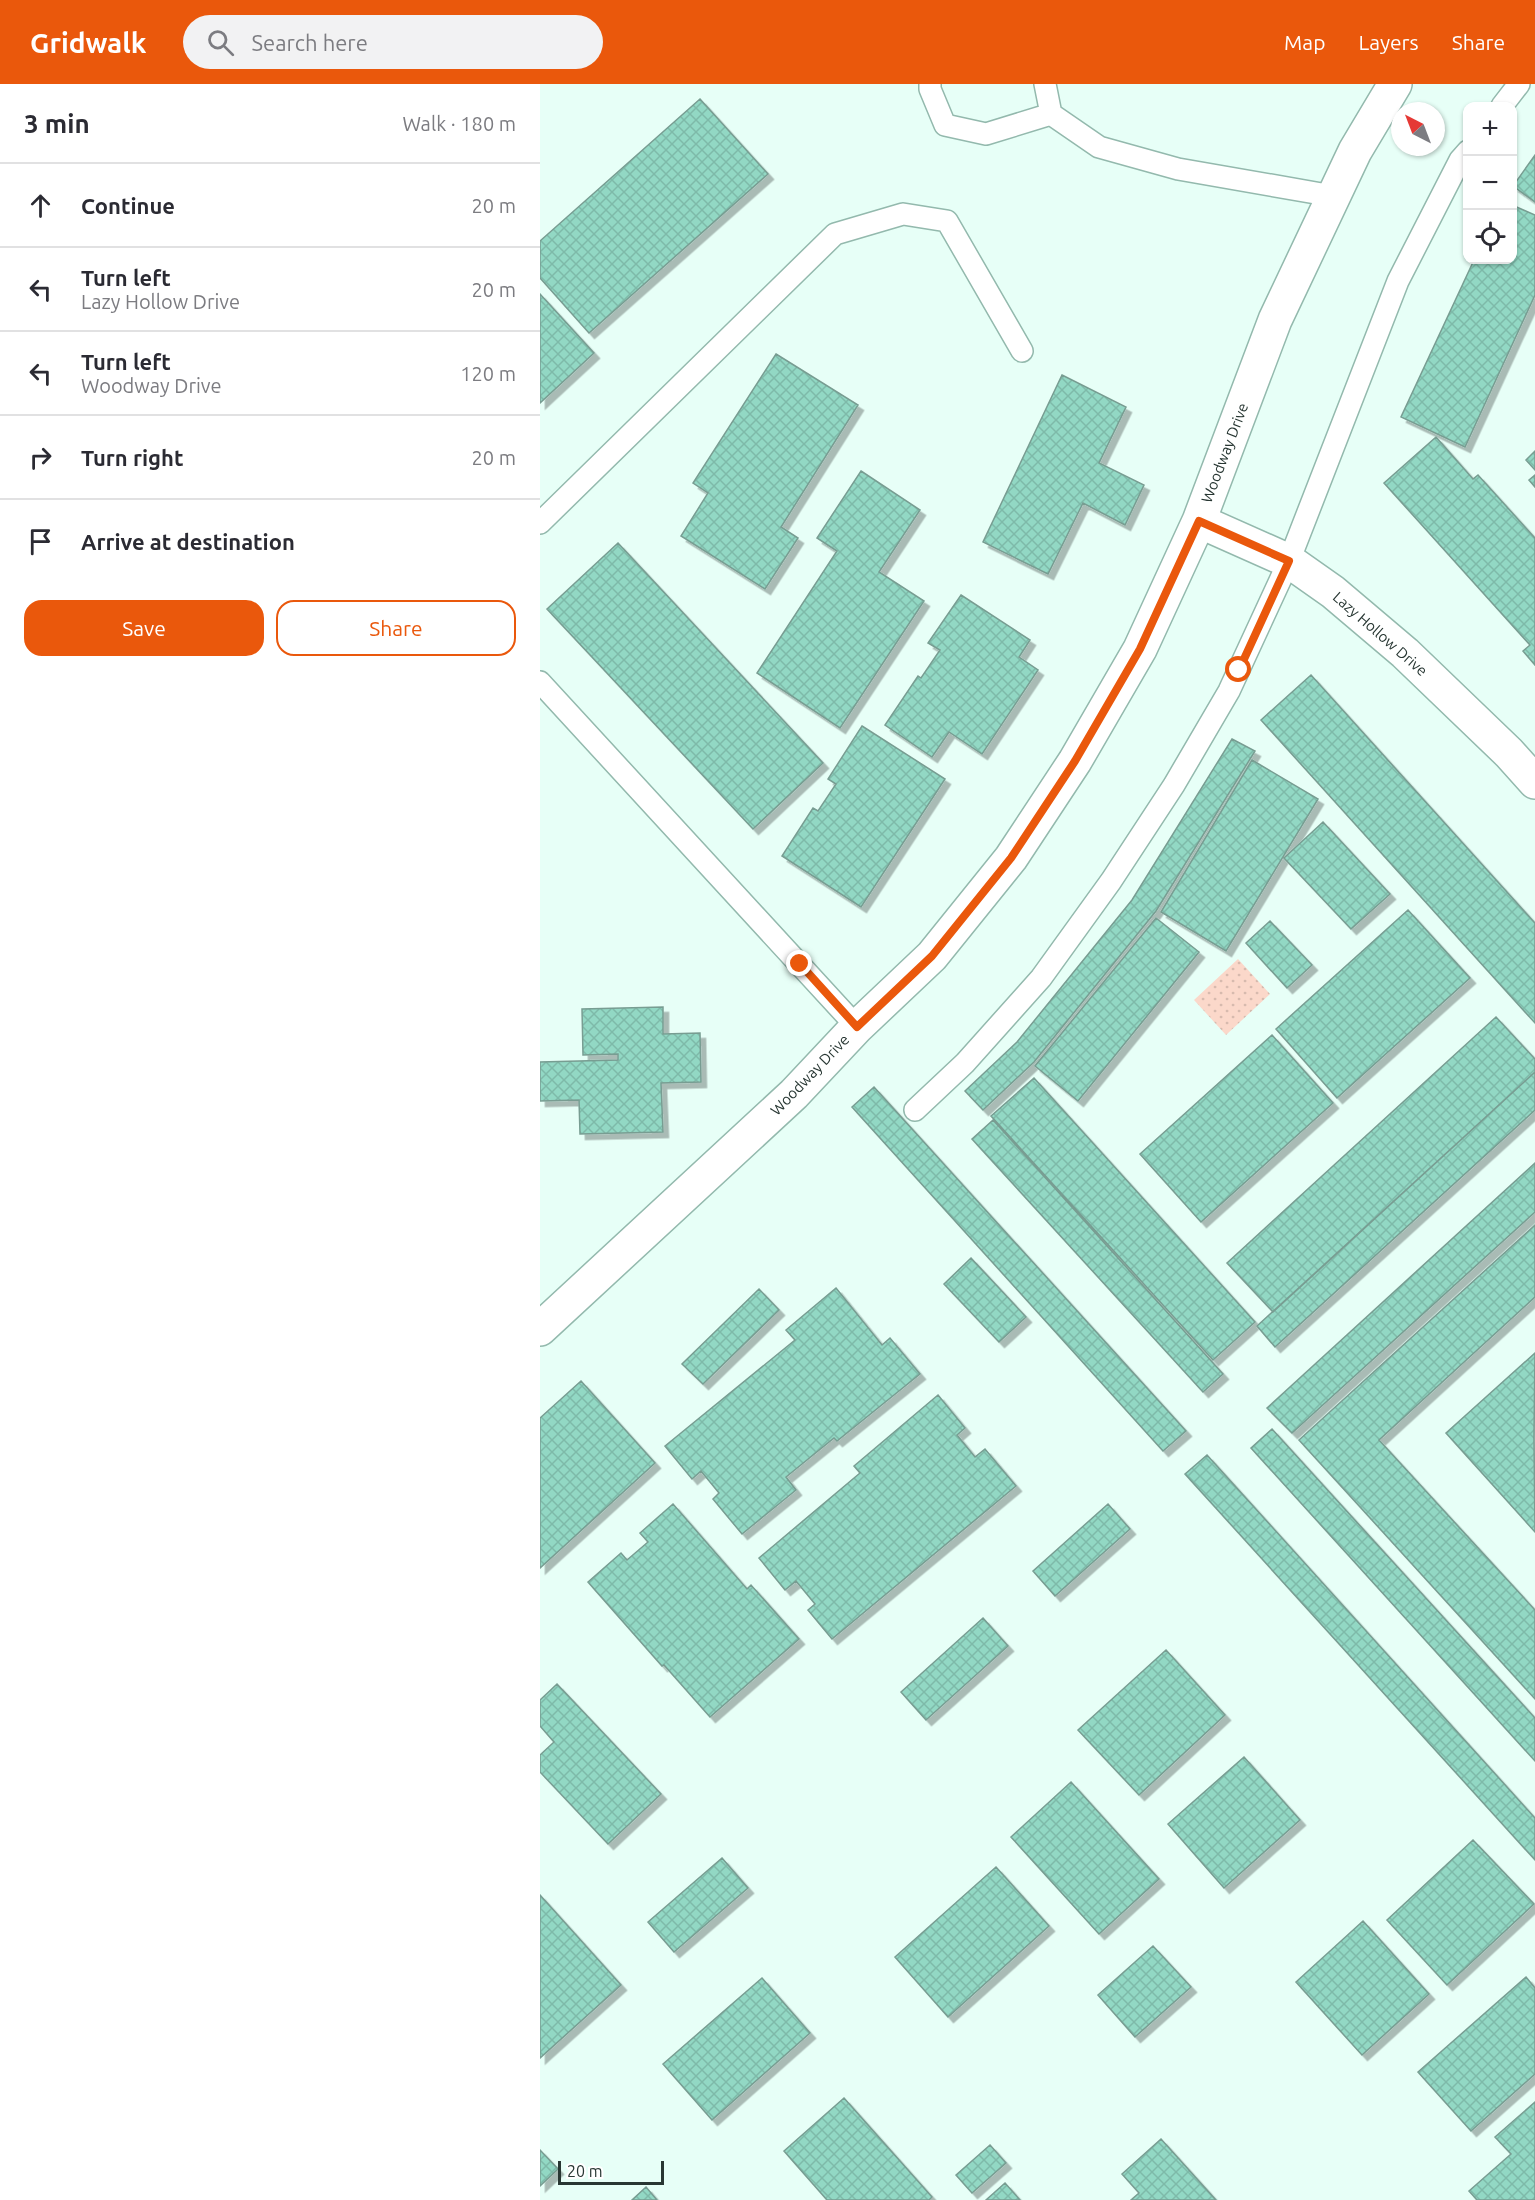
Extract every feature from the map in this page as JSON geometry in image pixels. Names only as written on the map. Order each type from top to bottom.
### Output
[{"type":"street","name":"Woodway Drive","points":[[540,1329],[794,1094],[857,1027],[932,956],[1011,858],[1075,761],[1140,649],[1199,521],[1275,320],[1355,151],[1395,84]]},
{"type":"street","name":"Lazy Hollow Drive","points":[[1199,521],[1289,561],[1333,592],[1405,653],[1509,753],[1535,782]]},
{"type":"lane","points":[[930,84],[945,125],[986,134],[1051,114]]},
{"type":"lane","points":[[1044,84],[1051,114],[1099,147],[1178,169],[1333,196]]},
{"type":"lane","points":[[1505,102],[1519,84]]},
{"type":"lane","points":[[915,1110],[965,1064],[1041,978],[1111,881],[1174,785],[1229,691],[1289,561],[1398,281],[1463,156]]},
{"type":"lane","points":[[540,523],[835,234],[903,214],[947,221],[1022,351]]},
{"type":"lane","points":[[540,682],[857,1027]]},
{"type":"shaded area","points":[[1238,959],[1270,994],[1226,1035],[1194,1000]]},
{"type":"building","points":[[700,99],[768,174],[589,333],[540,278],[540,241]]},
{"type":"building","points":[[1535,155],[1535,202],[1517,189],[1517,180]]},
{"type":"building","points":[[1517,207],[1535,215],[1535,295],[1465,447],[1401,417],[1472,264],[1517,264]]},
{"type":"building","points":[[540,294],[594,353],[540,403]]},
{"type":"building","points":[[776,354],[858,405],[781,527],[798,538],[765,589],[681,536],[708,493],[693,483]]},
{"type":"building","points":[[1062,375],[1126,407],[1099,463],[1144,485],[1125,525],[1083,503],[1048,574],[983,542]]},
{"type":"building","points":[[1436,437],[1473,479],[1478,475],[1535,538],[1535,665],[1523,651],[1530,645],[1384,483]]},
{"type":"building","points":[[1535,451],[1535,470],[1526,460]]},
{"type":"building","points":[[861,471],[920,510],[879,572],[924,601],[840,728],[757,673],[837,551],[817,538]]},
{"type":"building","points":[[1535,475],[1535,487],[1529,480]]},
{"type":"building","points":[[618,543],[823,763],[753,829],[547,609]]},
{"type":"building","points":[[961,595],[1030,640],[1019,657],[1038,670],[982,754],[949,732],[932,757],[885,725],[918,676],[921,678],[940,650],[928,643]]},
{"type":"building","points":[[1311,675],[1535,923],[1535,1023],[1261,720]]},
{"type":"building","points":[[862,726],[945,779],[861,907],[782,856],[813,808],[818,811],[836,784],[828,779]]},
{"type":"building","points":[[1232,739],[1255,751],[1156,911],[1034,1062],[983,1110],[965,1091],[1017,1042],[1132,900]]},
{"type":"building","points":[[1252,760],[1318,799],[1226,951],[1161,912]]},
{"type":"building","points":[[1323,822],[1390,894],[1351,929],[1284,858]]},
{"type":"building","points":[[1408,910],[1470,978],[1337,1098],[1276,1029]]},
{"type":"building","points":[[1156,918],[1199,952],[1078,1101],[1035,1066]]},
{"type":"building","points":[[1270,921],[1312,965],[1287,988],[1246,943]]},
{"type":"building","points":[[663,1007],[663,1034],[700,1033],[701,1082],[661,1083],[663,1132],[580,1134],[579,1100],[540,1101],[540,1062],[618,1060],[618,1054],[583,1055],[582,1009]]},
{"type":"building","points":[[1496,1017],[1535,1059],[1535,1072],[1273,1312],[1227,1263]]},
{"type":"building","points":[[1272,1035],[1333,1103],[1201,1222],[1140,1154]]},
{"type":"building","points":[[1535,1072],[1535,1110],[1275,1347],[1257,1326]]},
{"type":"building","points":[[1034,1078],[1255,1322],[1213,1360],[991,1116]]},
{"type":"building","points":[[874,1087],[1186,1431],[1163,1451],[852,1107]]},
{"type":"building","points":[[993,1120],[1223,1374],[1203,1392],[972,1139]]},
{"type":"building","points":[[1535,1163],[1535,1212],[1292,1433],[1267,1408]]},
{"type":"building","points":[[1535,1225],[1535,1297],[1379,1440],[1535,1610],[1535,1699],[1299,1440]]},
{"type":"building","points":[[971,1258],[1026,1317],[999,1342],[944,1284]]},
{"type":"building","points":[[836,1288],[882,1345],[890,1338],[920,1374],[837,1441],[834,1438],[786,1477],[796,1490],[742,1534],[713,1499],[719,1493],[701,1471],[692,1479],[665,1446],[795,1340],[786,1330]]},
{"type":"building","points":[[759,1289],[779,1310],[703,1384],[682,1364]]},
{"type":"building","points":[[1535,1353],[1534,1438],[1535,1532],[1446,1433]]},
{"type":"building","points":[[581,1381],[655,1463],[540,1568],[540,1418]]},
{"type":"building","points":[[938,1395],[965,1428],[957,1435],[975,1457],[985,1449],[1016,1486],[832,1639],[808,1610],[815,1604],[796,1581],[785,1590],[759,1558],[860,1473],[854,1466]]},
{"type":"building","points":[[1272,1429],[1535,1718],[1535,1761],[1251,1448]]},
{"type":"building","points":[[1207,1455],[1535,1818],[1535,1860],[1185,1474]]},
{"type":"building","points":[[673,1504],[747,1589],[751,1585],[799,1639],[710,1717],[588,1582],[621,1553],[627,1560],[648,1542],[640,1533]]},
{"type":"building","points":[[1108,1504],[1130,1529],[1055,1596],[1033,1571]]},
{"type":"building","points":[[983,1618],[1008,1646],[926,1720],[901,1692]]},
{"type":"building","points":[[1166,1650],[1225,1715],[1139,1795],[1078,1730]]},
{"type":"building","points":[[557,1684],[661,1794],[608,1844],[540,1772],[540,1755],[554,1742],[540,1726],[540,1700]]},
{"type":"building","points":[[1244,1757],[1300,1820],[1224,1888],[1168,1824]]},
{"type":"building","points":[[1071,1782],[1159,1879],[1099,1934],[1011,1837]]},
{"type":"building","points":[[1473,1840],[1534,1904],[1447,1985],[1387,1920]]},
{"type":"building","points":[[722,1858],[748,1888],[674,1952],[648,1922]]},
{"type":"building","points":[[996,1867],[1049,1926],[948,2017],[895,1957]]},
{"type":"building","points":[[540,1895],[621,1985],[540,2058]]},
{"type":"building","points":[[1363,1921],[1429,1994],[1362,2055],[1296,1982]]},
{"type":"building","points":[[1153,1946],[1191,1987],[1135,2037],[1098,1995]]},
{"type":"building","points":[[1526,1977],[1535,1988],[1535,2074],[1471,2131],[1418,2072]]},
{"type":"building","points":[[762,1978],[810,2033],[712,2120],[663,2064]]},
{"type":"building","points":[[844,2098],[932,2197],[929,2200],[827,2200],[784,2151]]},
{"type":"building","points":[[1535,2102],[1535,2200],[1477,2200],[1469,2191],[1511,2154],[1495,2137]]},
{"type":"building","points":[[1161,2139],[1216,2200],[1131,2200],[1139,2193],[1122,2174]]},
{"type":"building","points":[[990,2145],[1006,2163],[972,2193],[956,2175]]},
{"type":"building","points":[[540,2150],[558,2169],[540,2186]]},
{"type":"building","points":[[1005,2183],[1020,2200],[986,2200]]},
{"type":"building","points":[[646,2187],[657,2200],[632,2200]]},
{"type":"route","points":[[800,964],[857,1027],[932,956],[1011,858],[1075,761],[1140,649],[1199,521],[1289,561],[1239,670]]}]
